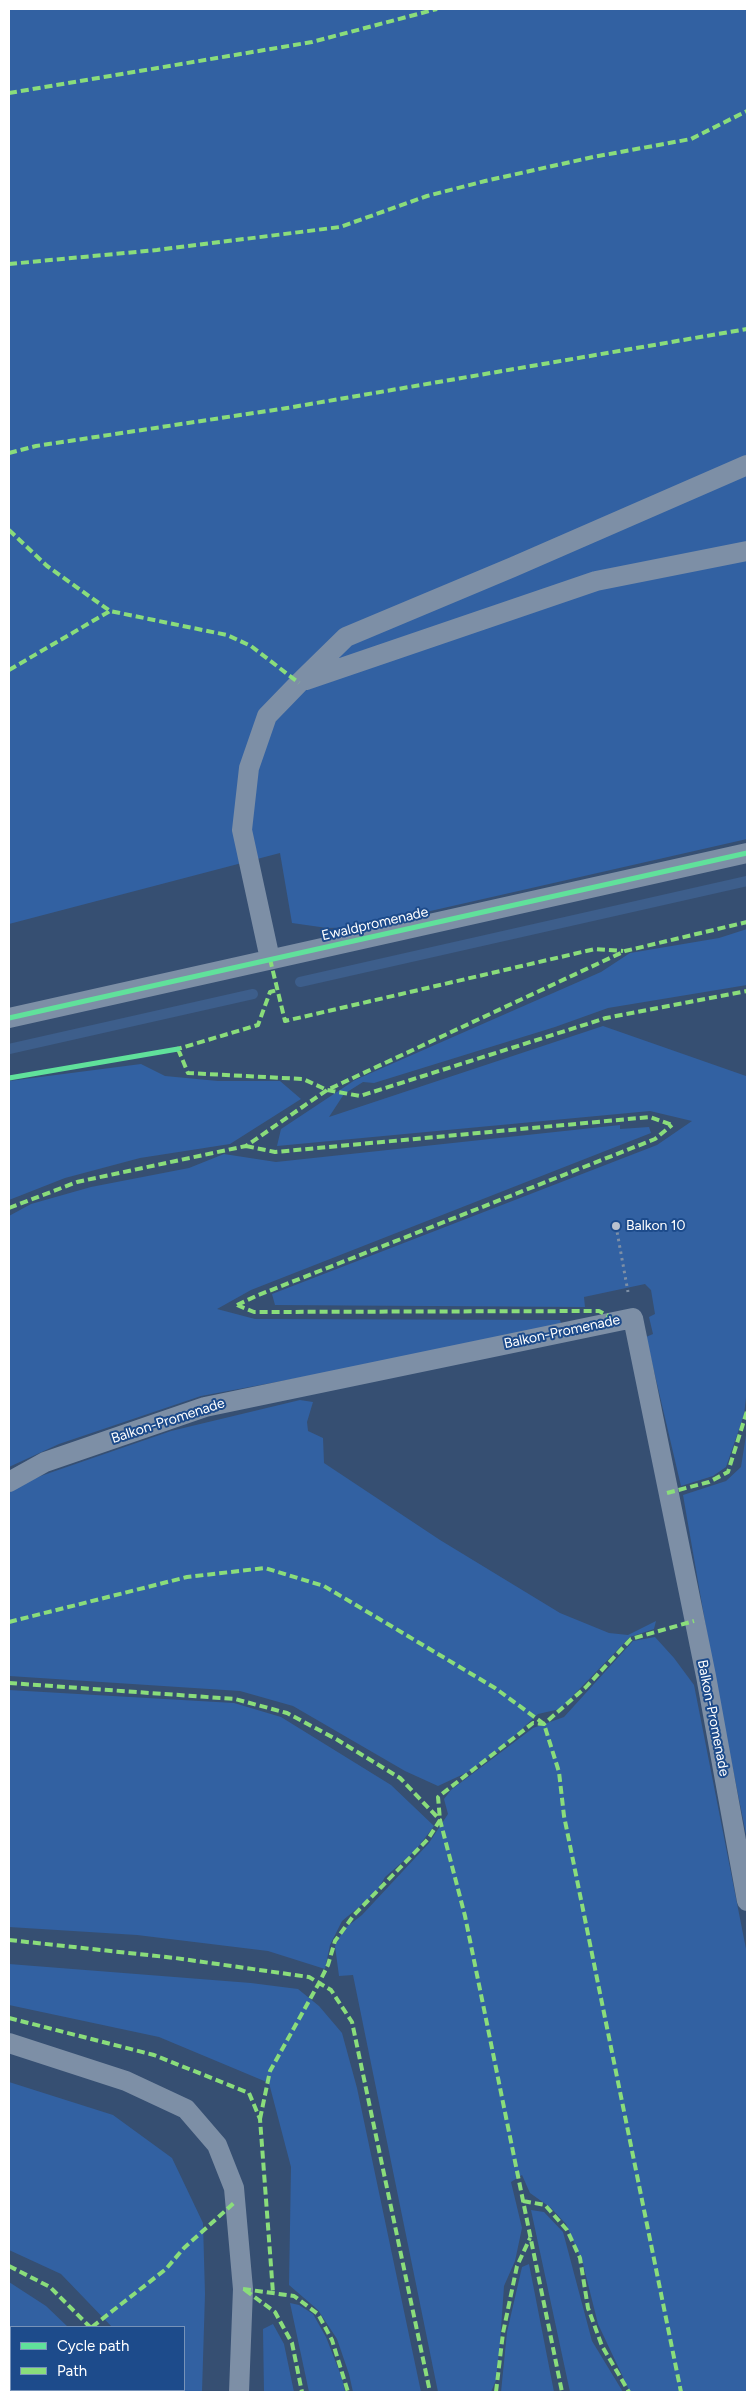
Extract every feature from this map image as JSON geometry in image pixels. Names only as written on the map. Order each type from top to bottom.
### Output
[{"type":"lane","points":[[270,959],[242,830],[249,768],[267,716],[346,637],[747,465]]},
{"type":"lane","points":[[299,683],[596,581],[747,551]]},
{"type":"lane","name":"Ewaldpromenade","points":[[9,1018],[747,853]]},
{"type":"lane","name":"Balkon-Promenade","points":[[9,1482],[45,1462],[205,1407],[633,1318],[706,1676],[747,1901]]},
{"type":"lane","points":[[9,2043],[126,2081],[186,2109],[217,2146],[234,2188],[240,2250],[243,2289],[239,2392]]},
{"type":"path","points":[[616,1226],[629,1296]]},
{"type":"shaded area","points":[[9,9],[747,9],[747,839],[360,927],[327,928],[292,923],[280,853],[9,924]]},
{"type":"shaded area","points":[[747,929],[747,985],[608,1008],[555,1027],[374,1083],[363,1082],[344,1094],[329,1117],[603,1026],[746,1076],[747,1389],[744,1415],[726,1467],[713,1476],[681,1486],[646,1337],[653,1334],[649,1317],[655,1314],[651,1290],[645,1284],[584,1297],[585,1307],[275,1305],[272,1294],[657,1145],[692,1121],[650,1111],[277,1146],[281,1129],[355,1080],[601,972],[630,953],[719,938]]},
{"type":"shaded area","points":[[141,1064],[165,1076],[218,1081],[280,1081],[301,1099],[230,1144],[140,1158],[65,1178],[9,1200],[9,1081]]},
{"type":"shaded area","points":[[620,1125],[620,1129],[649,1127],[651,1133],[251,1290],[217,1309],[255,1319],[560,1320],[563,1329],[201,1396],[59,1444],[9,1467],[9,1216],[31,1204],[91,1187],[189,1168],[224,1154],[276,1162]]},
{"type":"shaded area","points":[[300,1400],[313,1402],[307,1422],[308,1431],[323,1438],[324,1463],[440,1540],[560,1613],[609,1633],[628,1635],[656,1621],[654,1629],[630,1637],[560,1709],[538,1714],[498,1751],[468,1772],[438,1786],[405,1771],[293,1706],[240,1691],[9,1676],[9,1492],[32,1479],[171,1431]]},
{"type":"shaded area","points":[[747,1429],[747,1839],[716,1685],[683,1495],[726,1481],[741,1467]]},
{"type":"shaded area","points":[[655,1637],[674,1658],[694,1685],[747,1954],[747,2392],[630,2392],[598,2324],[583,2264],[566,2224],[551,2208],[530,2193],[522,2175],[511,2182],[522,2228],[515,2261],[504,2286],[496,2380],[491,2392],[438,2392],[353,1975],[339,1976],[335,1946],[344,1929],[362,1915],[429,1843],[448,1814],[444,1799],[451,1790],[533,1728],[564,1717],[633,1641]]},
{"type":"shaded area","points":[[9,1690],[234,1703],[281,1717],[391,1785],[434,1826],[415,1851],[385,1877],[376,1893],[342,1921],[330,1945],[325,1969],[268,1951],[137,1935],[9,1927]]},
{"type":"shaded area","points":[[9,1964],[251,1983],[298,1989],[319,2006],[342,2033],[357,2088],[421,2392],[353,2392],[337,2339],[318,2310],[289,2285],[291,2167],[269,2083],[159,2037],[9,2005]]},
{"type":"shaded area","points":[[9,2082],[113,2115],[172,2158],[203,2223],[205,2294],[202,2392],[182,2391],[185,2391],[185,2326],[111,2326],[61,2274],[9,2250]]},
{"type":"shaded area","points":[[531,2210],[544,2212],[563,2232],[592,2341],[623,2392],[570,2392]]},
{"type":"shaded area","points":[[529,2264],[554,2392],[501,2392],[507,2332],[522,2267]]},
{"type":"shaded area","points":[[9,2282],[46,2306],[67,2326],[10,2326],[10,2391],[133,2392],[9,2392]]},
{"type":"shaded area","points":[[290,2303],[299,2305],[313,2314],[326,2337],[342,2378],[345,2392],[309,2392]]},
{"type":"shaded area","points":[[273,2324],[284,2344],[294,2392],[264,2392],[263,2329]]},
{"type":"waterway","points":[[300,982],[747,881]]},
{"type":"waterway","points":[[9,1049],[253,994]]},
{"type":"marked path","points":[[9,93],[312,42],[437,9]]},
{"type":"marked path","points":[[9,264],[157,250],[340,227],[427,196],[485,181],[593,157],[691,139],[747,111]]},
{"type":"marked path","points":[[9,453],[36,446],[287,408],[747,329]]},
{"type":"marked path","points":[[9,530],[47,566],[110,611],[227,635],[251,646],[299,683]]},
{"type":"marked path","points":[[9,670],[110,611]]},
{"type":"marked path","points":[[9,1208],[77,1182],[246,1146],[327,1090],[625,951],[747,922]]},
{"type":"marked path","points":[[270,959],[285,1021],[595,949],[623,951]]},
{"type":"marked path","points":[[174,1050],[258,1025],[270,992],[277,990]]},
{"type":"marked path","points":[[178,1049],[188,1073],[303,1079],[327,1090],[360,1096],[606,1018],[747,991]]},
{"type":"marked path","points":[[246,1146],[275,1152],[650,1117],[672,1125]]},
{"type":"marked path","points":[[237,1305],[655,1139],[672,1125]]},
{"type":"marked path","points":[[237,1305],[254,1312],[599,1311],[618,1321]]},
{"type":"marked path","points":[[667,1493],[709,1482],[728,1472],[747,1411]]},
{"type":"marked path","points":[[9,1622],[187,1577],[265,1568],[324,1586],[495,1688],[544,1724],[559,1772],[564,1816],[681,2392]]},
{"type":"marked path","points":[[260,2119],[270,2071],[319,1983],[328,1965],[335,1941],[354,1915],[428,1839],[440,1820],[438,1797],[533,1723],[544,1724],[586,1687],[631,1639],[694,1621]]},
{"type":"marked path","points":[[9,1683],[235,1699],[287,1713],[336,1739],[400,1778],[440,1820],[465,1916],[562,2392]]},
{"type":"marked path","points":[[9,1940],[175,1958],[309,1977],[331,1990],[352,2022],[430,2392]]},
{"type":"marked path","points":[[9,2018],[154,2055],[249,2093],[260,2119],[273,2293]]},
{"type":"marked path","points":[[523,2201],[545,2205],[567,2230],[580,2258],[588,2308],[602,2346],[629,2392]]},
{"type":"marked path","points":[[93,2326],[166,2269],[184,2248],[235,2202]]},
{"type":"marked path","points":[[496,2392],[503,2333],[517,2266],[530,2238]]},
{"type":"marked path","points":[[9,2266],[50,2287],[89,2326]]},
{"type":"marked path","points":[[243,2289],[294,2296],[318,2314],[332,2340],[348,2392]]},
{"type":"marked path","points":[[245,2290],[275,2312],[292,2343],[302,2392]]},
{"type":"cycle path","points":[[9,1018],[747,853]]},
{"type":"cycle path","points":[[9,1078],[178,1049]]},
{"type":"place","name":"Balkon 10","points":[[616,1226]]}]
